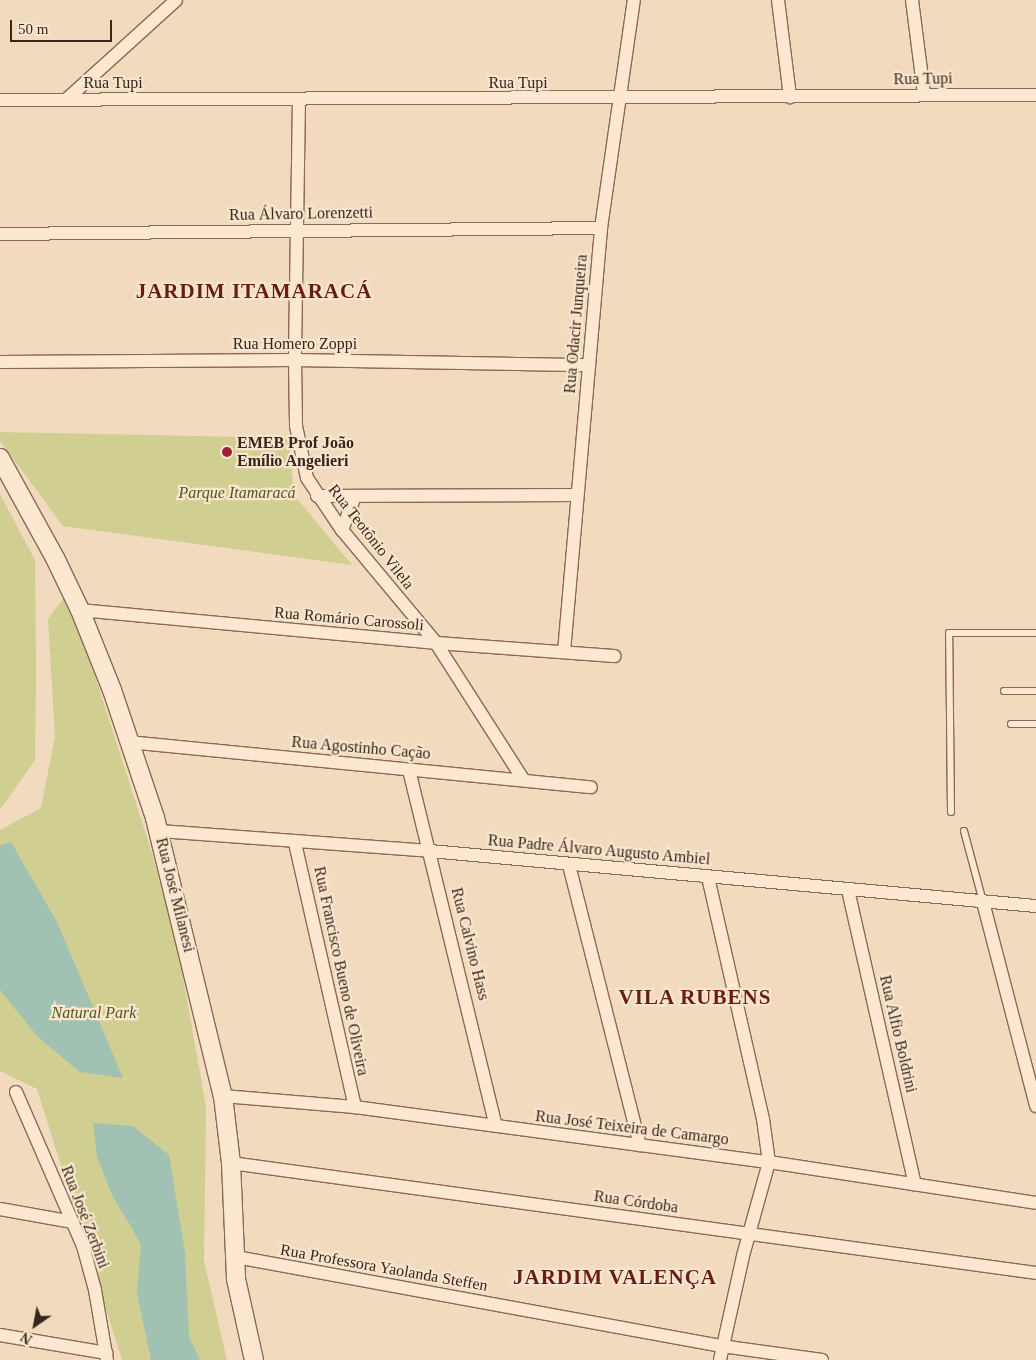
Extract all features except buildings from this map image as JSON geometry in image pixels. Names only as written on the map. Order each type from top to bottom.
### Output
[{"type":"street","points":[[67,99],[176,0]]},
{"type":"street","name":"Rua Odacir Junqueira","points":[[564,652],[576,495],[601,228],[634,0]]},
{"type":"street","points":[[778,0],[790,98]]},
{"type":"street","points":[[912,0],[924,94]]},
{"type":"street","name":"Rua Tupi","points":[[0,100],[790,98],[924,94],[1036,95]]},
{"type":"street","name":"Rua Teotônio Vilela","points":[[299,100],[295,360],[300,452],[307,478],[316,496],[342,530],[436,643],[523,779]]},
{"type":"street","name":"Rua Álvaro Lorenzetti","points":[[0,234],[601,228]]},
{"type":"street","name":"Rua Homero Zoppi","points":[[0,362],[295,360],[589,365]]},
{"type":"street","name":"Rua José Milanesi","points":[[0,458],[52,552],[80,610],[129,742],[159,831],[223,1096],[231,1163],[236,1279],[254,1360]]},
{"type":"street","points":[[316,496],[576,495]]},
{"type":"street","points":[[342,530],[355,496]]},
{"type":"street","name":"Rua Romário Carossoli","points":[[80,610],[436,643],[615,656]]},
{"type":"street","name":"Rua Agostinho Cação","points":[[129,742],[591,787]]},
{"type":"street","name":"Rua Calvino Hass","points":[[409,770],[496,1126]]},
{"type":"street","name":"Rua Padre Álvaro Augusto Ambiel","points":[[159,831],[430,851],[1036,906]]},
{"type":"street","name":"Rua Francisco Bueno de Oliveira","points":[[295,842],[355,1108]]},
{"type":"street","points":[[570,865],[640,1146]]},
{"type":"street","points":[[708,877],[763,1119],[769,1162],[749,1233],[720,1360]]},
{"type":"street","name":"Rua Alfio Boldrini","points":[[848,890],[915,1184]]},
{"type":"street","points":[[983,902],[1036,1106]]},
{"type":"street","name":"Rua José Zerbini","points":[[16,1092],[73,1222],[95,1290],[106,1356]]},
{"type":"street","name":"Rua José Teixeira de Camargo","points":[[223,1096],[355,1108],[496,1126],[769,1162],[1036,1203]]},
{"type":"street","name":"Rua Córdoba","points":[[231,1163],[1036,1273]]},
{"type":"street","points":[[0,1209],[73,1222]]},
{"type":"street","name":"Rua Professora Yaolanda Steffen","points":[[236,1257],[722,1346],[822,1360]]},
{"type":"street","points":[[0,1335],[106,1356]]},
{"type":"lane","points":[[951,812],[948,633],[1036,633]]},
{"type":"lane","points":[[1004,691],[1036,691]]},
{"type":"lane","points":[[1011,724],[1036,724]]},
{"type":"lane","points":[[964,831],[983,902]]},
{"type":"green space","name":"Parque Itamaracá","points":[[0,432],[289,438],[294,495],[352,565],[63,526],[0,441]]},
{"type":"green space","points":[[0,494],[35,560],[36,673],[35,760],[0,810]]},
{"type":"green space","name":"Natural Park","points":[[68,592],[151,850],[178,949],[206,1107],[204,1261],[227,1360],[122,1360],[37,1089],[0,1071],[0,830],[41,808],[55,737],[48,619]]},
{"type":"shaded area","points":[[11,842],[57,922],[123,1078],[80,1072],[39,1038],[0,990],[0,845]]},
{"type":"shaded area","points":[[93,1123],[133,1126],[169,1155],[185,1253],[189,1337],[200,1360],[151,1360],[137,1293],[141,1244],[112,1195],[97,1157]]},
{"type":"place","name":"EMEB Prof João Emílio Angelieri","points":[[227,452]]},
{"type":"district","name":"JARDIM ITAMARACÁ","points":[[254,291]]},
{"type":"district","name":"VILA RUBENS","points":[[695,997]]},
{"type":"district","name":"JARDIM VALENÇA","points":[[615,1277]]}]
